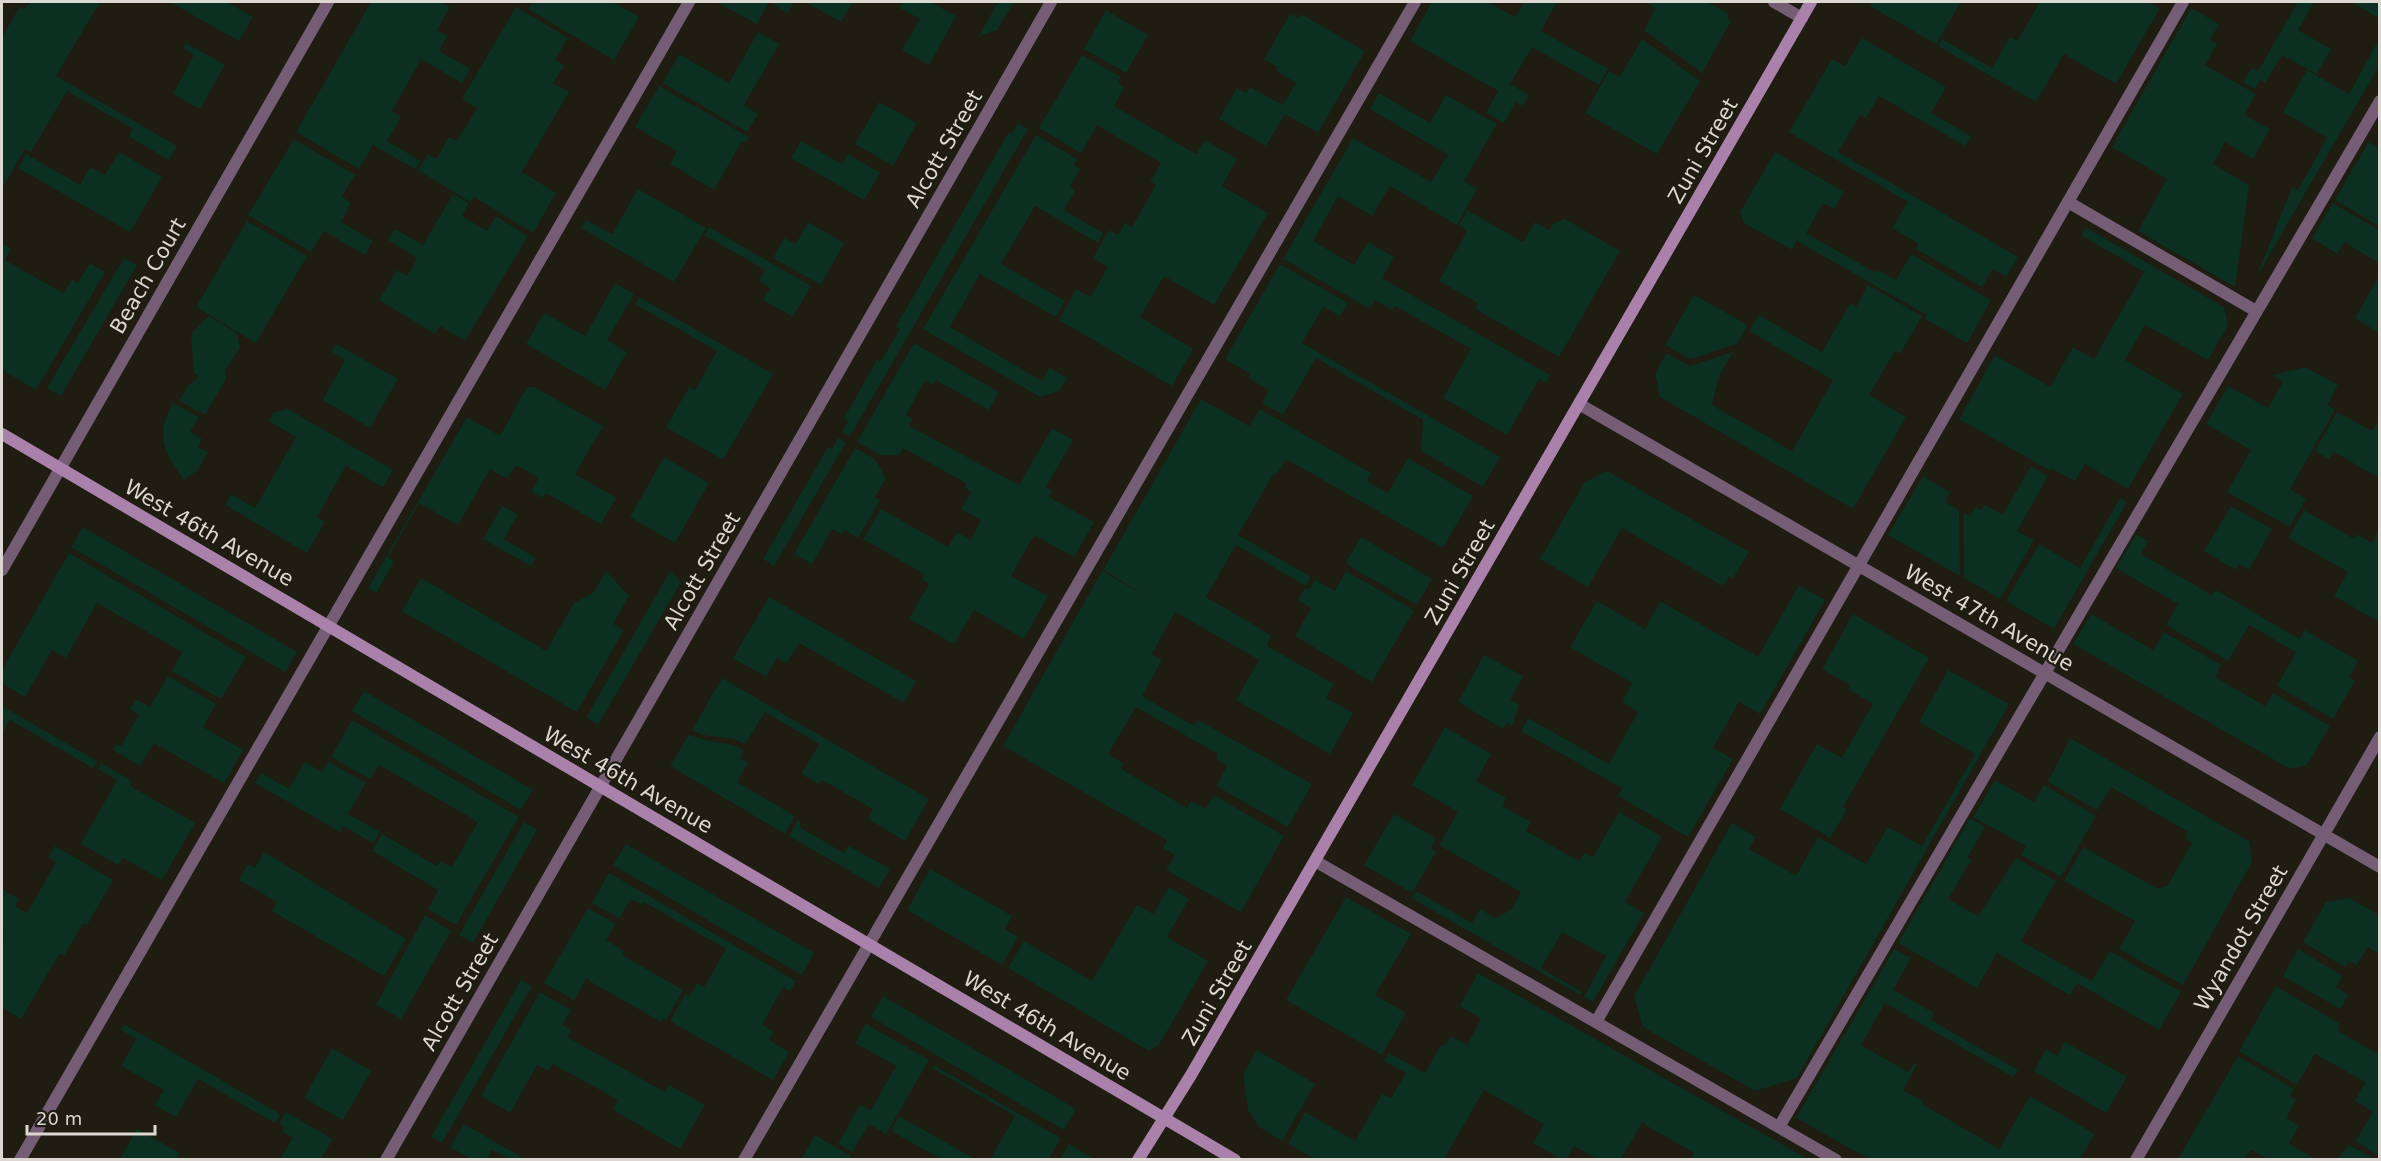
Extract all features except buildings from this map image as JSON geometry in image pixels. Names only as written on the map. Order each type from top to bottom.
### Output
[{"type":"street","name":"Beach Court","points":[[2,570],[328,2]]},
{"type":"street","points":[[20,1160],[689,2]]},
{"type":"street","name":"Alcott Street","points":[[386,1160],[1052,2]]},
{"type":"street","points":[[744,1160],[1415,2]]},
{"type":"street","points":[[1774,2],[1802,18]]},
{"type":"street","name":"Zuni Street","points":[[1138,1160],[1315,861],[1811,2]]},
{"type":"street","points":[[1596,1022],[2183,2]]},
{"type":"street","points":[[1779,1127],[2379,101]]},
{"type":"street","points":[[2067,202],[2256,311]]},
{"type":"street","name":"West 47th Avenue","points":[[1579,404],[2379,867]]},
{"type":"street","name":"West 46th Avenue","points":[[2,434],[1235,1160]]},
{"type":"street","name":"Wyandot Street","points":[[2136,1160],[2379,737]]},
{"type":"street","points":[[1315,861],[1836,1160]]},
{"type":"green space","points":[[30,2],[100,2],[56,76],[177,146],[169,160],[129,137],[133,129],[67,91],[31,152],[25,149],[2,189],[2,37],[20,6],[24,10]]},
{"type":"green space","points":[[170,2],[227,2],[253,17],[239,41]]},
{"type":"green space","points":[[371,2],[440,2],[450,7],[437,30],[447,36],[439,51],[470,69],[462,83],[421,59],[392,111],[401,117],[387,141],[421,161],[415,169],[373,145],[359,169],[296,132]]},
{"type":"green space","points":[[533,2],[612,2],[639,17],[614,60],[528,9]]},
{"type":"green space","points":[[716,2],[769,2],[757,24]]},
{"type":"green space","points":[[769,2],[794,2],[788,13]]},
{"type":"green space","points":[[805,2],[853,2],[841,22]]},
{"type":"green space","points":[[903,2],[930,2],[956,16],[929,65],[902,50],[920,19],[900,8]]},
{"type":"green space","points":[[998,2],[1014,2],[997,30],[978,37]]},
{"type":"green space","points":[[1432,2],[1488,2],[1515,17],[1524,2],[1557,2],[1541,31],[1608,69],[1599,85],[1532,47],[1510,84],[1529,95],[1523,106],[1516,102],[1504,123],[1486,113],[1498,91],[1410,41]]},
{"type":"green space","points":[[1645,2],[1707,2],[1729,14],[1727,19],[1731,21],[1702,73],[1644,30],[1656,8]]},
{"type":"green space","points":[[1872,2],[1961,2],[1936,44],[1870,6]]},
{"type":"green space","points":[[2036,2],[2149,2],[2160,8],[2116,84],[2064,54],[2036,102],[1938,46],[1942,39],[1992,68],[2010,37],[2017,41],[2039,4]]},
{"type":"green space","points":[[2298,2],[2314,2],[2298,30],[2331,49],[2317,74],[2282,55],[2265,83],[2260,80],[2255,89],[2243,82],[2251,68],[2258,71]]},
{"type":"green space","points":[[2351,2],[2379,2],[2379,18]]},
{"type":"green space","points":[[516,7],[568,38],[555,60],[564,66],[553,83],[569,92],[522,172],[556,193],[533,233],[474,197],[470,202],[418,170],[428,154],[436,159],[449,137],[457,141],[477,108],[462,99]]},
{"type":"green space","points":[[2191,8],[2219,24],[2210,40],[2217,44],[2205,65],[2256,94],[2244,115],[2270,129],[2253,159],[2225,142],[2213,164],[2249,185],[2235,287],[2138,231],[2167,179],[2112,147]]},
{"type":"green space","points":[[1106,10],[1148,35],[1126,73],[1084,49]]},
{"type":"green space","points":[[1290,14],[1298,18],[1301,14],[1365,51],[1318,133],[1285,114],[1266,146],[1219,119],[1237,88],[1246,93],[1250,87],[1283,105],[1296,83],[1276,71],[1277,67],[1264,59]]},
{"type":"green space","points":[[758,32],[779,44],[744,105],[758,114],[747,132],[663,83],[679,54],[729,83]]},
{"type":"green space","points":[[1862,38],[1946,87],[1931,113],[1971,136],[1965,146],[1879,96],[1866,118],[1860,115],[1838,152],[2018,257],[2006,277],[1993,269],[1982,287],[1916,249],[1918,243],[1892,228],[1908,202],[1789,132],[1832,59],[1845,66]]},
{"type":"green space","points":[[1642,39],[1700,81],[1657,154],[1585,113],[1609,71],[1620,77]]},
{"type":"green space","points":[[2379,39],[2379,66],[2256,278],[2292,187],[2298,190],[2327,138],[2283,112],[2307,70],[2349,94]]},
{"type":"green space","points":[[186,43],[225,65],[200,109],[173,94],[194,55],[183,48]]},
{"type":"green space","points":[[1082,55],[1121,77],[1118,83],[1124,88],[1114,106],[1196,154],[1205,140],[1237,159],[1222,186],[1268,213],[1214,305],[1164,276],[1140,317],[1193,349],[1172,386],[1059,320],[1076,289],[1091,297],[1108,267],[1093,258],[1109,230],[1118,235],[1125,223],[1132,227],[1156,185],[1150,181],[1161,163],[1097,125],[1081,153],[1039,128]]},
{"type":"green space","points":[[659,86],[749,137],[746,142],[742,141],[714,190],[670,164],[677,151],[635,127]]},
{"type":"green space","points":[[1379,93],[1430,123],[1446,95],[1497,124],[1464,181],[1477,189],[1457,225],[1390,186],[1372,216],[1338,196],[1313,241],[1354,265],[1368,242],[1394,257],[1382,278],[1550,375],[1546,383],[1539,379],[1507,435],[1443,398],[1471,349],[1395,306],[1392,310],[1375,300],[1370,309],[1283,259],[1353,138],[1431,182],[1448,155],[1370,109]]},
{"type":"green space","points":[[879,102],[917,123],[893,166],[855,144]]},
{"type":"green space","points":[[1018,123],[1028,129],[850,436],[842,432],[848,421],[844,418],[877,360],[880,362],[900,329],[896,326],[1009,132],[1012,134]]},
{"type":"green space","points":[[1036,135],[1077,159],[1074,165],[1080,169],[1070,187],[1075,191],[1064,210],[1103,233],[1098,243],[1035,206],[1001,264],[1065,301],[1056,317],[980,274],[950,327],[1042,381],[1050,368],[1067,378],[1059,391],[1040,397],[923,329]]},
{"type":"green space","points":[[294,139],[355,175],[342,196],[351,203],[341,222],[373,241],[365,255],[324,231],[311,252],[248,215]]},
{"type":"green space","points":[[801,141],[842,164],[848,154],[880,173],[864,200],[791,158]]},
{"type":"green space","points":[[2368,142],[2379,148],[2379,226],[2335,200]]},
{"type":"green space","points":[[119,152],[162,177],[130,232],[18,168],[26,154],[80,185],[90,167],[105,175]]},
{"type":"green space","points":[[1775,152],[1844,192],[1834,209],[1823,203],[1806,233],[1876,273],[1878,270],[1896,280],[1911,254],[1991,300],[1967,343],[1925,319],[1927,315],[1797,241],[1792,250],[1744,223],[1740,212]]},
{"type":"green space","points":[[638,189],[706,228],[674,282],[581,228],[586,220],[612,234]]},
{"type":"green space","points":[[453,194],[469,203],[462,216],[487,231],[496,216],[528,236],[465,341],[440,326],[435,334],[379,300],[397,270],[407,276],[417,258],[388,240],[395,229],[423,245]]},
{"type":"green space","points":[[2333,203],[2379,230],[2379,263],[2344,242],[2337,254],[2312,238]]},
{"type":"green space","points":[[1467,210],[1523,242],[1535,222],[1550,230],[1553,224],[1565,219],[1620,251],[1559,357],[1475,309],[1478,303],[1439,281],[1467,231],[1459,225]]},
{"type":"green space","points":[[247,221],[307,256],[256,343],[196,307]]},
{"type":"green space","points":[[808,222],[844,243],[821,285],[773,258],[784,238],[796,244]]},
{"type":"green space","points":[[709,227],[811,286],[793,317],[763,300],[770,288],[759,281],[765,270],[704,235]]},
{"type":"green space","points":[[2085,227],[2224,307],[2228,325],[2208,360],[2145,325],[2125,360],[2183,394],[2128,489],[2085,464],[2075,481],[2051,468],[2049,470],[1959,419],[1995,355],[2050,387],[2073,347],[2094,359],[2144,272],[2081,235]]},
{"type":"green space","points":[[2,243],[11,249],[5,260],[63,293],[72,280],[78,283],[90,263],[105,272],[36,390],[2,370]]},
{"type":"green space","points":[[124,258],[137,265],[61,396],[47,388]]},
{"type":"green space","points":[[1280,264],[1348,303],[1340,316],[1323,307],[1302,343],[1500,457],[1483,487],[1421,451],[1423,420],[1316,358],[1283,415],[1262,403],[1269,390],[1248,378],[1250,374],[1225,359]]},
{"type":"green space","points":[[2379,276],[2380,333],[2355,318]]},
{"type":"green space","points":[[615,283],[634,294],[607,340],[627,352],[605,390],[526,344],[544,313],[585,336]]},
{"type":"green space","points":[[1868,285],[1922,316],[1900,354],[1895,351],[1869,395],[1906,417],[1853,509],[1660,397],[1655,373],[1666,353],[1690,366],[1733,352],[1719,376],[1712,405],[1792,451],[1833,380],[1749,331],[1759,315],[1822,352],[1850,304],[1856,307]]},
{"type":"green space","points":[[1694,295],[1748,325],[1737,344],[1690,359],[1665,345]]},
{"type":"green space","points":[[639,297],[773,374],[723,460],[666,427],[689,387],[695,390],[717,351],[635,304]]},
{"type":"green space","points":[[209,316],[237,333],[240,348],[225,370],[226,379],[205,415],[179,401],[188,386],[199,377],[194,373],[191,333]]},
{"type":"green space","points":[[914,343],[999,392],[989,410],[936,380],[933,385],[925,380],[906,415],[912,419],[909,426],[1019,485],[1052,428],[1073,440],[1046,487],[1052,491],[1049,497],[1094,522],[1074,557],[1034,535],[1011,576],[1048,596],[1024,639],[974,610],[954,644],[909,619],[929,584],[922,579],[924,574],[863,539],[881,509],[948,547],[957,532],[971,540],[981,520],[961,509],[971,492],[964,487],[966,483],[903,448],[899,455],[880,455],[857,442]]},
{"type":"green space","points":[[336,344],[398,379],[370,428],[323,400],[345,360],[332,352]]},
{"type":"green space","points":[[2306,367],[2338,385],[2327,405],[2335,410],[2290,489],[2306,499],[2290,527],[2227,492],[2251,450],[2206,424],[2228,386],[2268,408],[2283,382],[2272,375]]},
{"type":"green space","points":[[527,387],[534,387],[603,426],[575,474],[616,498],[601,524],[546,493],[542,498],[531,491],[539,478],[516,465],[507,479],[490,469],[458,525],[419,503],[388,557],[394,562],[376,593],[368,588],[467,417],[500,436]]},
{"type":"green space","points":[[1201,399],[1249,426],[1260,409],[1371,473],[1367,481],[1388,493],[1408,458],[1473,496],[1443,548],[1286,459],[1277,474],[1274,473],[1238,535],[1311,577],[1306,586],[1236,545],[1206,597],[1271,635],[1267,646],[1334,684],[1326,698],[1353,713],[1330,754],[1236,700],[1259,660],[1175,612],[1152,654],[1162,660],[1142,696],[1194,726],[1198,720],[1312,784],[1288,827],[1216,786],[1227,766],[1216,759],[1218,754],[1136,707],[1108,754],[1123,763],[1121,769],[1187,808],[1191,801],[1206,809],[1214,795],[1284,836],[1241,912],[1166,870],[1175,855],[1163,848],[1167,840],[1003,746],[1102,571],[1155,601],[1103,570]]},
{"type":"green space","points":[[173,403],[199,417],[190,432],[202,439],[198,447],[208,452],[198,470],[184,480],[171,460],[164,443],[164,425]]},
{"type":"green space","points":[[288,409],[393,470],[383,487],[346,466],[317,517],[325,522],[307,553],[225,505],[231,494],[255,508],[296,437],[269,421],[273,413]]},
{"type":"green space","points":[[2337,412],[2372,431],[2377,423],[2379,424],[2379,478],[2334,452],[2329,459],[2315,451]]},
{"type":"green space","points":[[838,438],[846,442],[774,566],[763,559],[828,447],[832,449]]},
{"type":"green space","points":[[855,448],[875,459],[886,478],[875,497],[880,500],[858,538],[845,530],[842,534],[832,529],[812,564],[794,554]]},
{"type":"green space","points":[[664,457],[709,483],[675,543],[630,517]]},
{"type":"green space","points":[[2031,466],[2048,476],[2017,531],[2034,540],[2000,599],[1964,578],[1963,512],[1970,516],[1975,507],[1982,510],[1984,505],[2003,514]]},
{"type":"green space","points":[[1607,471],[1749,552],[1733,578],[1729,576],[1723,586],[1622,528],[1588,587],[1540,559],[1585,482]]},
{"type":"green space","points":[[1923,476],[1950,492],[1945,502],[1959,510],[1960,576],[1888,535]]},
{"type":"green space","points":[[2120,498],[2127,502],[2054,629],[2006,601],[2039,544],[2080,568]]},
{"type":"green space","points":[[502,506],[518,514],[504,539],[536,558],[531,566],[483,539]]},
{"type":"green space","points":[[2231,506],[2272,529],[2249,570],[2239,564],[2236,570],[2204,551]]},
{"type":"green space","points":[[2304,510],[2354,539],[2357,534],[2372,543],[2379,529],[2379,622],[2334,596],[2348,572],[2288,538]]},
{"type":"green space","points":[[83,527],[297,652],[285,672],[71,547]]},
{"type":"green space","points":[[2136,534],[2148,541],[2141,554],[2212,595],[2216,590],[2299,639],[2305,630],[2358,661],[2349,678],[2355,681],[2333,719],[2277,686],[2296,652],[2249,625],[2228,661],[2166,625],[2178,604],[2116,568]]},
{"type":"green space","points":[[1361,537],[1432,579],[1417,605],[1349,566],[1346,562]]},
{"type":"green space","points":[[69,553],[246,657],[221,699],[172,671],[182,652],[97,603],[66,658],[52,650],[25,697],[2,683],[2,670]]},
{"type":"green space","points":[[606,571],[629,596],[613,624],[624,630],[577,712],[402,611],[421,578],[546,651],[574,603],[593,593]]},
{"type":"green space","points":[[670,571],[681,582],[598,725],[586,718]]},
{"type":"green space","points":[[1346,571],[1414,610],[1372,682],[1295,636],[1311,608],[1298,600],[1305,588],[1309,589],[1315,580],[1335,591]]},
{"type":"green space","points":[[1799,585],[1825,600],[1760,714],[1739,702],[1713,748],[1733,759],[1688,837],[1618,796],[1622,788],[1521,731],[1528,718],[1609,764],[1638,712],[1622,702],[1632,683],[1570,647],[1597,601],[1645,629],[1660,601],[1758,657]]},
{"type":"green space","points":[[769,597],[916,681],[904,703],[799,643],[787,663],[777,658],[766,677],[733,658]]},
{"type":"green space","points":[[1853,614],[1929,658],[1843,807],[1847,810],[1830,838],[1780,809],[1817,744],[1842,758],[1873,704],[1848,689],[1850,685],[1822,669]]},
{"type":"green space","points":[[2091,614],[2153,650],[2164,632],[2221,665],[2215,677],[2265,706],[2273,693],[2330,726],[2307,765],[2290,769],[2073,644]]},
{"type":"green space","points":[[1484,655],[1523,676],[1510,700],[1519,705],[1512,726],[1507,723],[1503,729],[1458,702]]},
{"type":"green space","points":[[1948,670],[2009,704],[1797,1078],[1755,1091],[1643,1027],[1634,996],[1732,823],[1756,837],[1749,849],[1796,876],[1818,837],[1866,864],[1888,827],[1922,846],[1975,754],[1919,722]]},
{"type":"green space","points":[[168,676],[216,704],[203,727],[243,750],[224,783],[154,743],[140,766],[113,750],[116,744],[121,746],[139,715],[130,709],[136,699],[150,707]]},
{"type":"green space","points":[[722,678],[929,799],[905,841],[868,819],[873,809],[822,780],[819,784],[801,774],[819,744],[765,712],[745,744],[692,730]]},
{"type":"green space","points":[[364,691],[533,790],[521,810],[352,711]]},
{"type":"green space","points":[[2,706],[97,761],[93,768],[10,720],[2,734]]},
{"type":"green space","points":[[352,720],[519,817],[456,925],[428,909],[438,890],[372,851],[382,834],[437,866],[440,861],[452,867],[478,822],[379,765],[370,779],[331,757]]},
{"type":"green space","points":[[1445,727],[1491,754],[1476,781],[1506,798],[1502,806],[1531,822],[1526,831],[1579,861],[1584,853],[1593,857],[1619,812],[1662,837],[1625,902],[1644,913],[1593,1002],[1584,997],[1606,956],[1562,932],[1541,968],[1582,992],[1580,995],[1411,898],[1416,891],[1472,923],[1480,909],[1495,918],[1511,910],[1521,892],[1439,845],[1458,812],[1412,785]]},
{"type":"green space","points":[[689,734],[703,740],[730,744],[744,750],[740,758],[748,763],[737,782],[795,816],[785,834],[670,766]]},
{"type":"green space","points":[[2070,738],[2249,841],[2252,862],[2183,985],[2119,949],[2135,921],[2064,881],[2083,847],[2158,889],[2168,885],[2192,843],[2185,838],[2188,832],[2111,787],[2097,810],[2048,782]]},
{"type":"green space","points":[[328,761],[366,783],[348,814],[380,832],[373,843],[343,826],[340,832],[255,783],[261,773],[289,789],[305,762],[322,772]]},
{"type":"green space","points":[[101,763],[132,781],[130,786],[195,823],[162,880],[123,858],[118,865],[81,844],[117,780],[98,769]]},
{"type":"green space","points":[[1995,780],[2034,802],[2044,785],[2096,816],[2061,877],[2021,855],[2026,846],[1973,817]]},
{"type":"green space","points":[[1394,814],[1436,838],[1431,848],[1436,852],[1412,893],[1364,865]]},
{"type":"green space","points":[[1970,818],[1985,827],[1967,858],[1971,860],[1948,899],[1978,916],[2016,858],[2056,881],[2021,941],[2092,981],[2110,951],[2181,992],[2159,1030],[2077,983],[2070,995],[1997,953],[1977,988],[1898,943]]},
{"type":"green space","points":[[798,820],[801,822],[799,827],[844,853],[849,846],[890,869],[879,888],[789,836]]},
{"type":"green space","points":[[524,822],[537,830],[473,943],[459,935]]},
{"type":"green space","points":[[626,844],[814,953],[802,975],[613,865]]},
{"type":"green space","points":[[55,846],[113,880],[87,925],[83,923],[64,956],[59,954],[21,1019],[2,1007],[2,942],[4,937],[2,889],[19,899],[15,906],[27,913],[56,862],[48,857]]},
{"type":"green space","points":[[264,852],[406,939],[384,976],[272,911],[277,902],[239,880],[248,864],[255,868]]},
{"type":"green space","points":[[930,869],[1012,916],[1005,929],[1018,937],[1002,965],[907,910]]},
{"type":"green space","points":[[609,873],[796,981],[790,991],[783,987],[762,1025],[774,1032],[769,1040],[789,1052],[773,1080],[670,1021],[685,994],[689,997],[697,983],[704,987],[726,949],[644,902],[642,905],[631,899],[619,918],[592,903]]},
{"type":"green space","points":[[1169,887],[1189,899],[1167,937],[1208,961],[1159,1045],[1149,1051],[1008,968],[1024,941],[1092,981],[1137,905],[1153,914]]},
{"type":"green space","points":[[1346,897],[1411,934],[1375,995],[1406,1013],[1382,1055],[1286,1000]]},
{"type":"green space","points":[[2349,898],[2379,915],[2379,954],[2368,947],[2357,965],[2349,961],[2345,967],[2303,942],[2326,902]]},
{"type":"green space","points":[[588,908],[616,924],[606,940],[624,951],[622,955],[683,990],[667,1019],[664,1018],[661,1022],[586,979],[574,1000],[544,983]]},
{"type":"green space","points":[[425,915],[451,931],[401,1019],[376,1005]]},
{"type":"green space","points":[[1894,949],[1911,958],[1893,990],[1934,1013],[1931,1020],[2018,1070],[2013,1077],[1885,1003],[1861,1045],[1908,1072],[1914,1063],[1917,1064],[1903,1090],[1923,1101],[1922,1104],[1999,1149],[2030,1096],[2095,1134],[2080,1159],[1869,1159],[1796,1118]]},
{"type":"green space","points":[[2298,949],[2343,976],[2336,987],[2349,995],[2340,1009],[2283,976]]},
{"type":"green space","points":[[1478,973],[1808,1159],[1691,1159],[1694,1153],[1642,1123],[1621,1159],[1597,1159],[1574,1146],[1566,1159],[1561,1159],[1533,1143],[1544,1124],[1484,1090],[1444,1159],[1315,1159],[1288,1144],[1305,1112],[1355,1141],[1382,1094],[1391,1098],[1406,1073],[1384,1061],[1389,1053],[1425,1073],[1440,1046],[1446,1044],[1451,1036],[1467,1045],[1481,1019],[1460,1006]]},
{"type":"green space","points":[[521,980],[532,986],[442,1143],[431,1137]]},
{"type":"green space","points":[[2276,986],[2340,1024],[2337,1030],[2379,1055],[2379,1156],[2355,1141],[2373,1112],[2355,1101],[2365,1082],[2315,1054],[2297,1085],[2239,1051]]},
{"type":"green space","points":[[540,992],[571,1010],[562,1025],[571,1030],[567,1037],[665,1092],[669,1085],[705,1105],[680,1149],[613,1110],[618,1100],[553,1064],[549,1071],[537,1065],[510,1113],[481,1096]]},
{"type":"green space","points":[[883,996],[1076,1109],[1064,1130],[871,1017]]},
{"type":"green space","points":[[124,1024],[280,1114],[275,1123],[198,1079],[176,1117],[155,1105],[164,1090],[121,1066],[136,1039],[121,1030]]},
{"type":"green space","points":[[866,1024],[929,1060],[886,1134],[869,1124],[852,1152],[838,1144],[860,1105],[871,1110],[896,1066],[855,1043]]},
{"type":"green space","points":[[2065,1042],[2127,1077],[2106,1113],[2034,1071],[2046,1049],[2057,1056]]},
{"type":"green space","points":[[332,1048],[371,1071],[343,1120],[304,1098]]},
{"type":"green space","points":[[1257,1050],[1315,1084],[1282,1141],[1259,1127],[1248,1110],[1243,1074]]},
{"type":"green space","points":[[2238,1056],[2294,1089],[2290,1096],[2296,1100],[2286,1118],[2299,1126],[2289,1144],[2316,1159],[2268,1159],[2251,1150],[2245,1159],[2178,1159]]},
{"type":"green space","points":[[934,1065],[1061,1138],[1049,1159],[990,1159],[1015,1116],[932,1068]]},
{"type":"green space","points":[[286,1112],[333,1139],[321,1159],[280,1159],[293,1138],[282,1131],[284,1127],[279,1123]]},
{"type":"green space","points":[[899,1116],[975,1159],[941,1159],[891,1131]]},
{"type":"green space","points":[[464,1124],[525,1159],[509,1159],[492,1150],[486,1159],[471,1159],[450,1147]]},
{"type":"green space","points":[[137,1129],[180,1153],[176,1159],[120,1159]]},
{"type":"green space","points":[[815,1135],[851,1156],[849,1159],[802,1158]]},
{"type":"green space","points":[[1069,1144],[1094,1159],[1060,1159]]},
{"type":"green space","points":[[2349,1145],[2375,1159],[2337,1159]]}]
